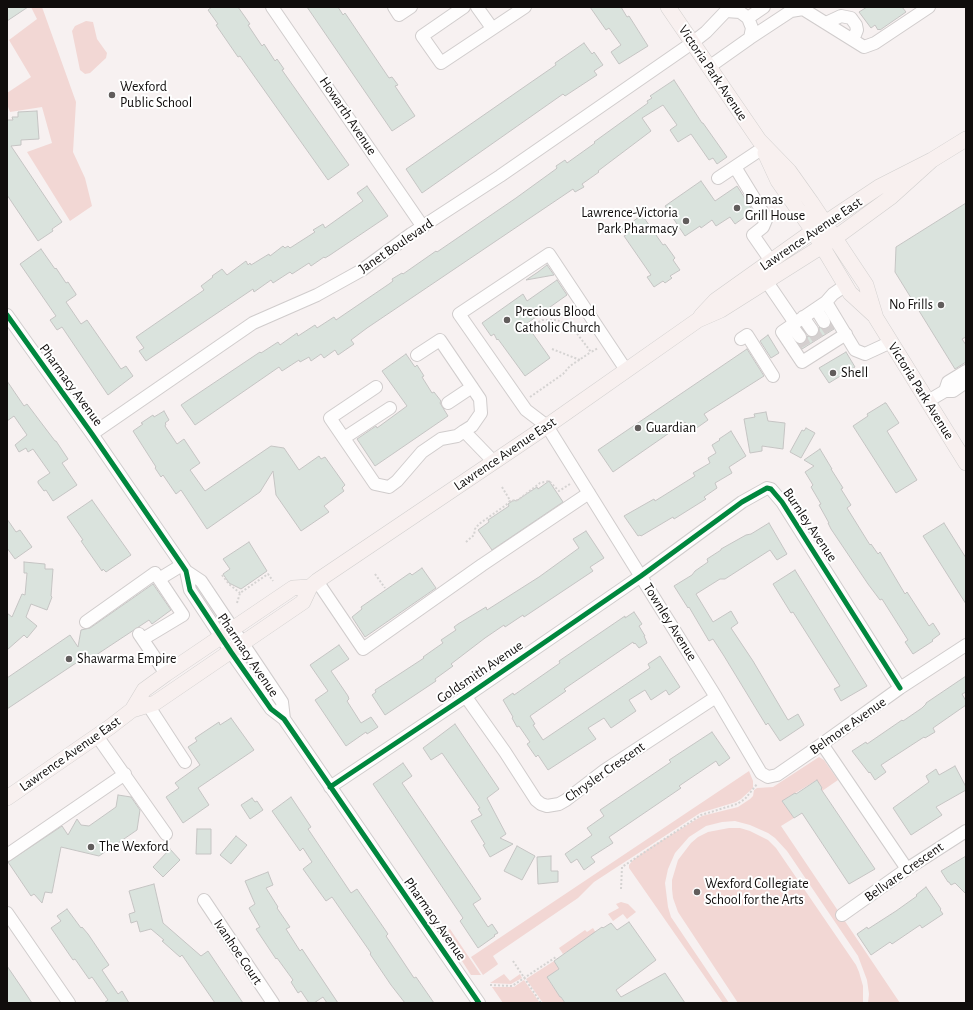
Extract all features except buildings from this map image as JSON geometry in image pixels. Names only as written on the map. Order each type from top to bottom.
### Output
[{"type":"main road","name":"Victoria Park Avenue","points":[[668,7],[761,144],[789,171],[819,227],[822,246],[850,293],[876,318],[966,463]]},
{"type":"main road","name":"Lawrence Avenue East","points":[[698,320],[716,300],[819,227],[879,187],[932,160],[966,139]]},
{"type":"main road","name":"Lawrence Avenue East","points":[[132,710],[144,690],[166,674],[293,588],[314,584],[547,426],[698,320],[721,310],[835,238],[891,197],[932,160]]},
{"type":"main road","name":"Victoria Park Avenue","points":[[819,227],[835,238],[866,285],[876,318]]},
{"type":"main road","name":"Lawrence Avenue East","points":[[7,798],[98,736],[132,710],[155,703],[303,602],[314,584]]},
{"type":"street","name":"Howarth Avenue","points":[[272,7],[423,226]]},
{"type":"street","points":[[394,7],[399,15],[411,7]]},
{"type":"street","points":[[464,7],[422,36],[441,63],[525,7]]},
{"type":"street","points":[[477,7],[492,28]]},
{"type":"street","points":[[725,9],[743,12],[764,7]]},
{"type":"street","points":[[709,68],[750,38],[791,11],[803,9],[864,47],[874,43],[929,7]]},
{"type":"street","name":"Janet Boulevard","points":[[92,434],[253,323],[317,295],[362,270],[423,226],[500,176],[706,32],[725,9]]},
{"type":"street","points":[[743,12],[752,28],[750,38]]},
{"type":"street","points":[[826,23],[841,16],[851,18],[856,25],[857,30],[853,40]]},
{"type":"street","points":[[718,178],[735,167],[761,144]]},
{"type":"street","points":[[735,167],[765,216],[766,220],[763,227],[752,235],[771,261]]},
{"type":"street","points":[[547,426],[526,410],[459,314],[549,254],[626,370]]},
{"type":"street","points":[[767,282],[797,322],[818,339]]},
{"type":"street","points":[[797,322],[805,346],[802,362],[782,332],[826,302],[833,294],[846,285]]},
{"type":"street","points":[[826,302],[834,332]]},
{"type":"street","points":[[816,309],[834,332],[856,350],[865,354],[891,342]]},
{"type":"street","name":"Pharmacy Avenue","points":[[7,315],[92,434],[184,568],[190,590],[227,633],[271,709],[284,719],[479,1003]]},
{"type":"street","points":[[805,346],[834,332]]},
{"type":"street","points":[[741,339],[747,335],[773,376]]},
{"type":"street","points":[[376,386],[330,418],[376,484],[388,486],[397,481],[422,452],[441,439],[457,436],[472,426],[481,412],[480,400],[440,340],[417,355]]},
{"type":"street","points":[[945,391],[948,382],[966,371]]},
{"type":"street","points":[[928,401],[945,391],[953,391],[966,382]]},
{"type":"street","points":[[448,403],[472,387]]},
{"type":"street","points":[[344,438],[390,408]]},
{"type":"street","name":"Townley Avenue","points":[[547,426],[716,697],[761,773],[768,777]]},
{"type":"street","points":[[464,431],[494,462]]},
{"type":"street","name":"Burnley Avenue","points":[[641,576],[742,502],[767,488],[771,489],[776,494],[900,688]]},
{"type":"street","points":[[314,584],[363,649],[482,565],[590,493]]},
{"type":"street","points":[[159,579],[184,568]]},
{"type":"street","points":[[86,622],[155,573],[183,615],[141,636],[166,674]]},
{"type":"street","name":"Goldsmith Avenue","points":[[330,787],[466,697],[641,576]]},
{"type":"street","name":"Belmore Avenue","points":[[768,777],[777,775],[900,688],[966,645]]},
{"type":"street","name":"Chrysler Crescent","points":[[466,697],[505,752],[536,800],[547,806],[559,804],[566,800],[605,770],[716,697]]},
{"type":"street","points":[[148,705],[185,762]]},
{"type":"street","points":[[98,736],[166,834]]},
{"type":"street","points":[[822,744],[907,869]]},
{"type":"street","points":[[7,855],[124,774]]},
{"type":"street","name":"Bellvare Crescent","points":[[842,915],[907,869],[966,831]]},
{"type":"street","name":"Ivanhoe Court","points":[[204,900],[273,1003]]},
{"type":"street","points":[[7,913],[69,1003]]},
{"type":"path","points":[[528,328],[542,320],[557,320],[564,322],[576,330],[592,352]]},
{"type":"path","points":[[521,403],[563,374],[570,366],[607,342]]},
{"type":"path","points":[[552,349],[580,360]]},
{"type":"path","points":[[466,542],[474,535],[475,529],[479,524],[511,501],[518,500],[540,483],[549,481],[559,491],[571,483]]},
{"type":"path","points":[[502,487],[511,501]]},
{"type":"path","points":[[236,603],[240,593],[268,574],[273,581]]},
{"type":"path","points":[[375,574],[385,588]]},
{"type":"path","points":[[222,575],[229,584],[240,593]]},
{"type":"path","points":[[621,889],[622,867],[701,815],[737,804],[745,799],[757,784]]},
{"type":"path","points":[[490,985],[512,986],[556,957]]},
{"type":"path","points":[[512,961],[541,1003]]},
{"type":"shaded area","points":[[31,7],[42,7],[76,102],[73,152],[85,178],[92,206],[70,221],[27,152],[52,143],[42,107],[10,112],[7,104],[7,93],[31,77],[9,40],[37,19]]},
{"type":"shaded area","points":[[86,21],[93,22],[97,39],[107,53],[106,58],[90,73],[85,74],[80,70],[72,31],[75,26]]},
{"type":"shaded area","points":[[819,757],[824,760],[838,780],[822,791],[822,788],[817,780],[782,801],[794,818],[781,826],[900,1003],[868,1003],[869,994],[867,980],[858,956],[787,851],[768,833],[750,825],[735,821],[722,822],[706,826],[689,837],[675,853],[668,869],[665,883],[668,907],[671,917],[729,1003],[723,1003],[629,868],[629,865],[633,860],[651,847],[702,816],[738,807],[753,796],[754,790],[757,788],[773,787]]},
{"type":"shaded area","points":[[749,771],[753,781],[753,788],[741,799],[736,802],[700,813],[594,882],[578,898],[493,956],[498,964],[483,975],[471,957]]},
{"type":"shaded area","points":[[729,828],[740,828],[750,831],[768,840],[776,848],[856,965],[863,986],[863,1003],[738,1003],[678,912],[673,898],[672,889],[672,880],[678,860],[691,843],[698,837],[708,832]]},
{"type":"shaded area","points":[[621,902],[628,904],[636,912],[627,919],[623,914],[613,921],[608,914],[619,908],[616,904]]},
{"type":"shaded area","points":[[593,928],[596,933],[563,954],[559,948],[585,930],[587,932]]},
{"type":"shaded area","points":[[450,929],[481,975],[471,975],[444,933]]},
{"type":"shaded area","points":[[554,961],[559,969],[548,977],[549,981],[565,1003],[543,1003],[526,979]]},
{"type":"shaded area","points":[[504,974],[510,981],[520,974],[522,978],[511,984],[490,983]]},
{"type":"shaded area","points":[[524,980],[540,1003],[503,1003],[492,987],[514,987]]},
{"type":"tunnel","points":[[824,322],[830,331]]},
{"type":"tunnel","points":[[812,330],[818,339]]},
{"type":"tunnel","points":[[800,337],[805,346]]},
{"type":"cycle path","points":[[7,315],[92,434],[186,571],[190,590],[231,652],[271,709],[284,719],[479,1003]]},
{"type":"cycle path","points":[[330,787],[468,695],[641,576],[742,502],[767,488],[771,489],[782,502],[900,688]]},
{"type":"place","name":"Wexford Public School","points":[[112,95]]},
{"type":"place","name":"Damas Grill House","points":[[737,208]]},
{"type":"place","name":"Lawrence-Victoria Park Pharmacy","points":[[686,221]]},
{"type":"place","name":"No Frills","points":[[941,305]]},
{"type":"place","name":"Precious Blood Catholic Church","points":[[507,320]]},
{"type":"place","name":"Shell","points":[[833,373]]},
{"type":"place","name":"Guardian","points":[[638,428]]},
{"type":"place","name":"Shawarma Empire","points":[[69,659]]},
{"type":"place","name":"The Wexford","points":[[91,847]]},
{"type":"place","name":"Wexford Collegiate School for the Arts","points":[[697,892]]}]
